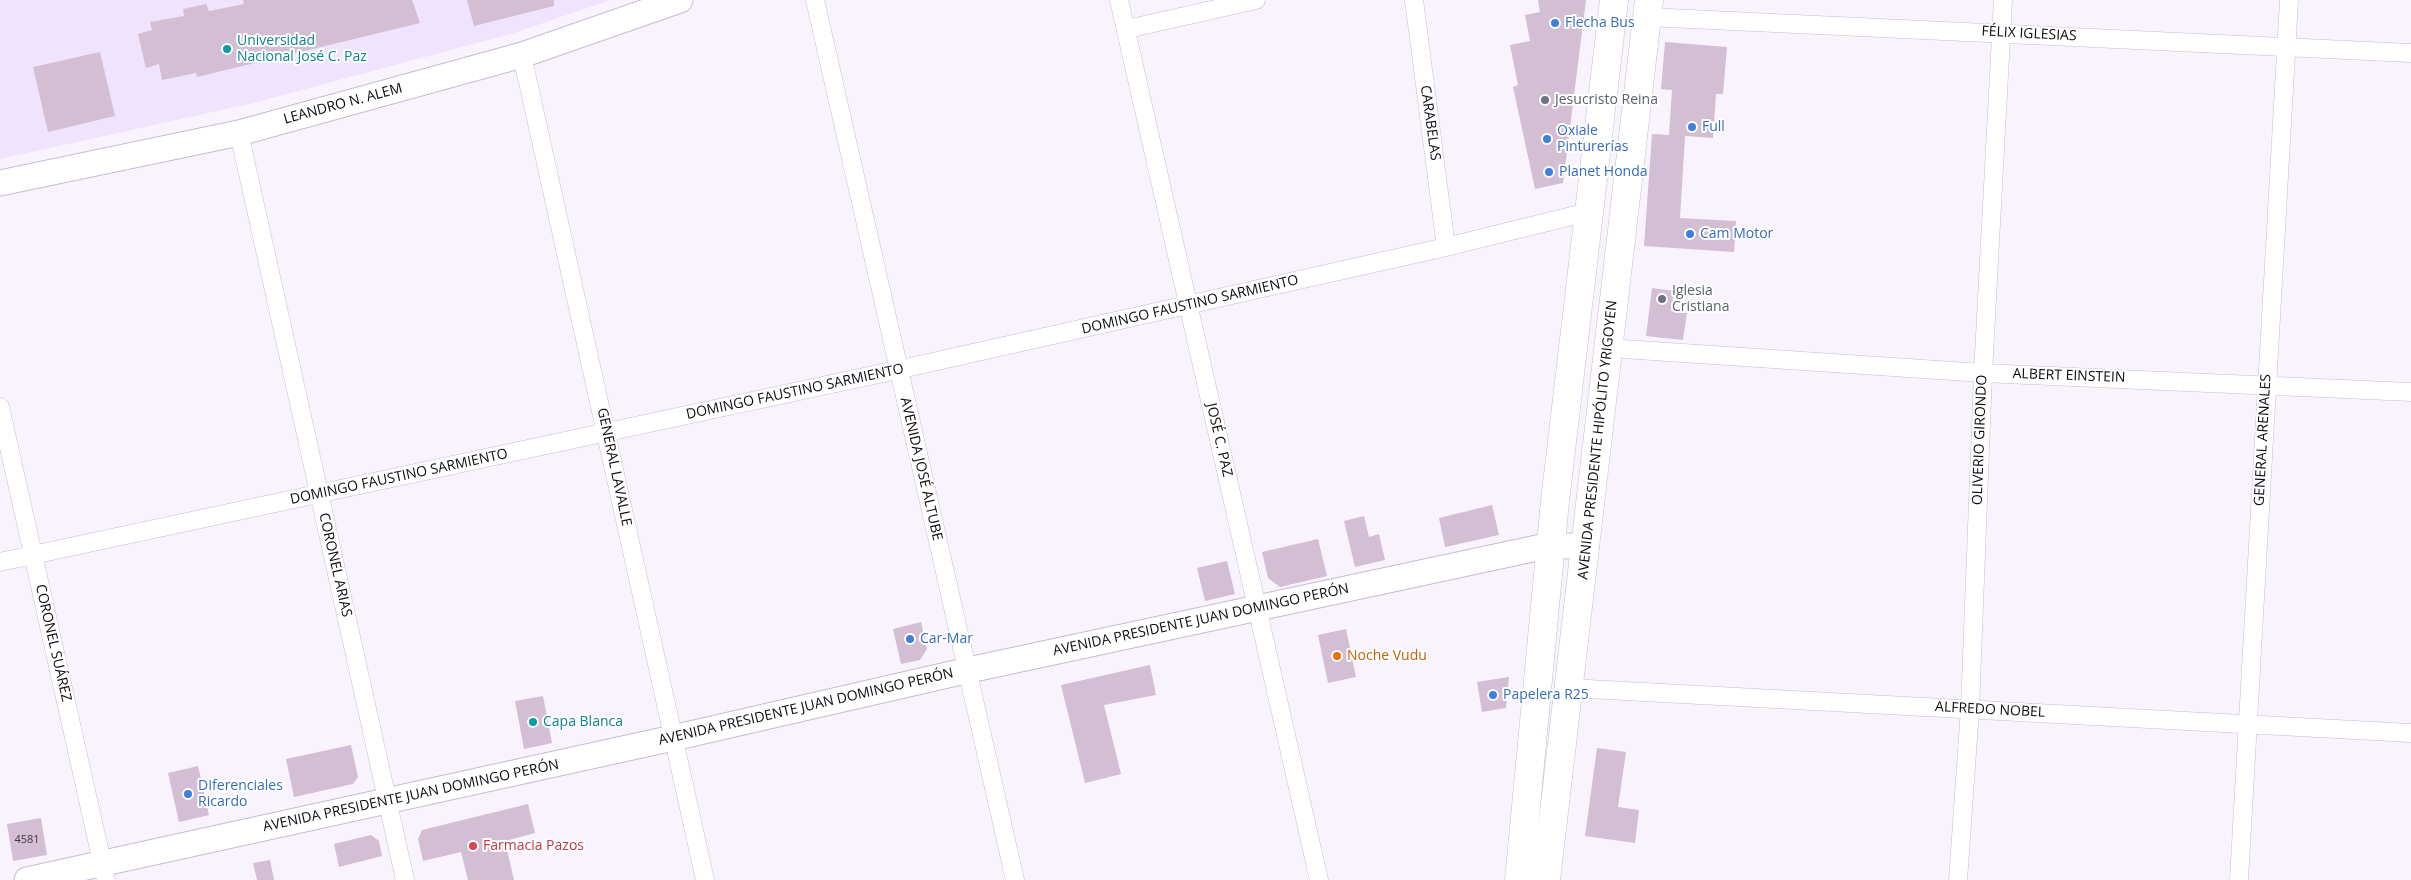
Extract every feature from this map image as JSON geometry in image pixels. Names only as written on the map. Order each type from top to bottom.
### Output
[{"type":"main road","name":"LEANDRO N. ALEM","points":[[0,183],[239,133],[522,55],[680,0]]},
{"type":"main road","points":[[1519,880],[1551,545],[1614,0]]},
{"type":"main road","name":"AVENIDA PRESIDENTE HIPÓLITO YRIGOYEN","points":[[1546,880],[1648,9]]},
{"type":"main road","name":"AVENIDA PRESIDENTE JUAN DOMINGO PERÓN","points":[[27,880],[104,872],[387,801],[969,670],[1551,545],[1586,547]]},
{"type":"street","name":"AVENIDA JOSÉ ALTUBE","points":[[815,0],[897,370],[969,670],[1015,880]]},
{"type":"street","name":"JOSÉ C. PAZ","points":[[1119,0],[1187,306],[1259,608],[1319,880]]},
{"type":"street","points":[[1127,30],[1256,0]]},
{"type":"street","name":"CARABELAS","points":[[1414,0],[1446,247]]},
{"type":"street","name":"OLIVERIO GIRONDO","points":[[1958,880],[1970,709],[1983,372],[2003,0]]},
{"type":"street","name":"GENERAL ARENALES","points":[[2239,880],[2289,0]]},
{"type":"street","name":"FÉLIX IGLESIAS","points":[[1648,9],[2001,32],[2411,53]]},
{"type":"street","name":"GENERAL LAVALLE","points":[[522,55],[705,880]]},
{"type":"street","name":"CORONEL ARIAS","points":[[239,133],[405,880]]},
{"type":"street","name":"DOMINGO FAUSTINO SARMIENTO","points":[[0,562],[897,370],[1446,247],[1588,212]]},
{"type":"street","name":"ALBERT EINSTEIN","points":[[1608,348],[1983,372],[2411,392]]},
{"type":"street","name":"CORONEL SUÁREZ","points":[[0,407],[104,872]]},
{"type":"street","name":"ALFREDO NOBEL","points":[[1569,688],[2247,726],[2411,733]]},
{"type":"shaded area","points":[[0,0],[610,0],[514,33],[253,103],[0,159]]},
{"type":"building","name":"Universidad Nacional José C. Paz","points":[[243,0],[412,0],[420,23],[197,77],[196,73],[162,80],[159,64],[146,68],[138,34],[152,30],[150,22],[184,16],[183,9],[206,4],[209,11],[244,4]]},
{"type":"building","points":[[467,0],[554,0],[554,6],[474,26]]},
{"type":"building","points":[[1538,0],[1586,0],[1563,183],[1535,189],[1513,87],[1518,85],[1510,45],[1530,41],[1525,15],[1540,12]]},
{"type":"building","points":[[1665,42],[1727,47],[1723,94],[1716,94],[1713,138],[1685,136],[1680,218],[1736,221],[1734,252],[1644,246],[1652,134],[1669,135],[1672,90],[1661,89]]},
{"type":"building","points":[[100,52],[115,116],[48,132],[33,67]]},
{"type":"building","points":[[1652,288],[1674,291],[1671,311],[1687,313],[1683,340],[1646,336]]},
{"type":"building","points":[[1492,505],[1499,535],[1445,547],[1439,518]]},
{"type":"building","points":[[1364,516],[1369,537],[1379,534],[1385,560],[1355,567],[1344,521]]},
{"type":"building","points":[[1318,539],[1327,576],[1280,587],[1268,578],[1262,552]]},
{"type":"building","points":[[1227,561],[1235,594],[1205,601],[1197,568]]},
{"type":"building","name":"Car-Mar","points":[[921,622],[927,649],[920,660],[901,664],[893,629]]},
{"type":"building","name":"Noche Vudu","points":[[1346,629],[1356,677],[1328,683],[1318,635]]},
{"type":"building","points":[[1150,665],[1156,695],[1104,705],[1121,774],[1085,783],[1061,685]]},
{"type":"building","name":"Papelera R25","points":[[1509,677],[1506,708],[1482,712],[1477,682]]},
{"type":"building","name":"Capa Blanca","points":[[543,696],[552,743],[524,749],[515,701]]},
{"type":"building","points":[[351,745],[358,777],[353,784],[294,797],[286,759]]},
{"type":"building","points":[[1597,748],[1626,752],[1618,807],[1639,810],[1635,843],[1585,836]]},
{"type":"building","name":"DIferenciales Ricardo","points":[[198,766],[209,815],[179,822],[168,773]]},
{"type":"building","name":"Farmacia Pazos","points":[[528,804],[535,833],[505,841],[514,880],[468,880],[461,852],[423,861],[418,839],[422,830]]},
{"type":"building","points":[[41,818],[47,855],[13,861],[7,824]]},
{"type":"building","points":[[371,835],[379,841],[382,856],[339,867],[334,844]]},
{"type":"building","points":[[270,860],[274,880],[257,880],[253,863]]},
{"type":"place","name":"Flecha Bus","points":[[1555,23]]},
{"type":"place","name":"Universidad Nacional José C. Paz","points":[[227,49]]},
{"type":"place","name":"Jesucristo Reina","points":[[1545,100]]},
{"type":"place","name":"Full","points":[[1692,127]]},
{"type":"place","name":"Oxiale Pinturerías","points":[[1547,139]]},
{"type":"place","name":"Planet Honda","points":[[1549,172]]},
{"type":"place","name":"Cam Motor","points":[[1690,234]]},
{"type":"place","name":"Iglesia Cristiana","points":[[1662,299]]},
{"type":"place","name":"Car-Mar","points":[[910,639]]},
{"type":"place","name":"Noche Vudu","points":[[1337,656]]},
{"type":"place","name":"Papelera R25","points":[[1493,695]]},
{"type":"place","name":"Capa Blanca","points":[[533,722]]},
{"type":"place","name":"DIferenciales Ricardo","points":[[188,794]]},
{"type":"place","name":"Farmacia Pazos","points":[[473,846]]}]
